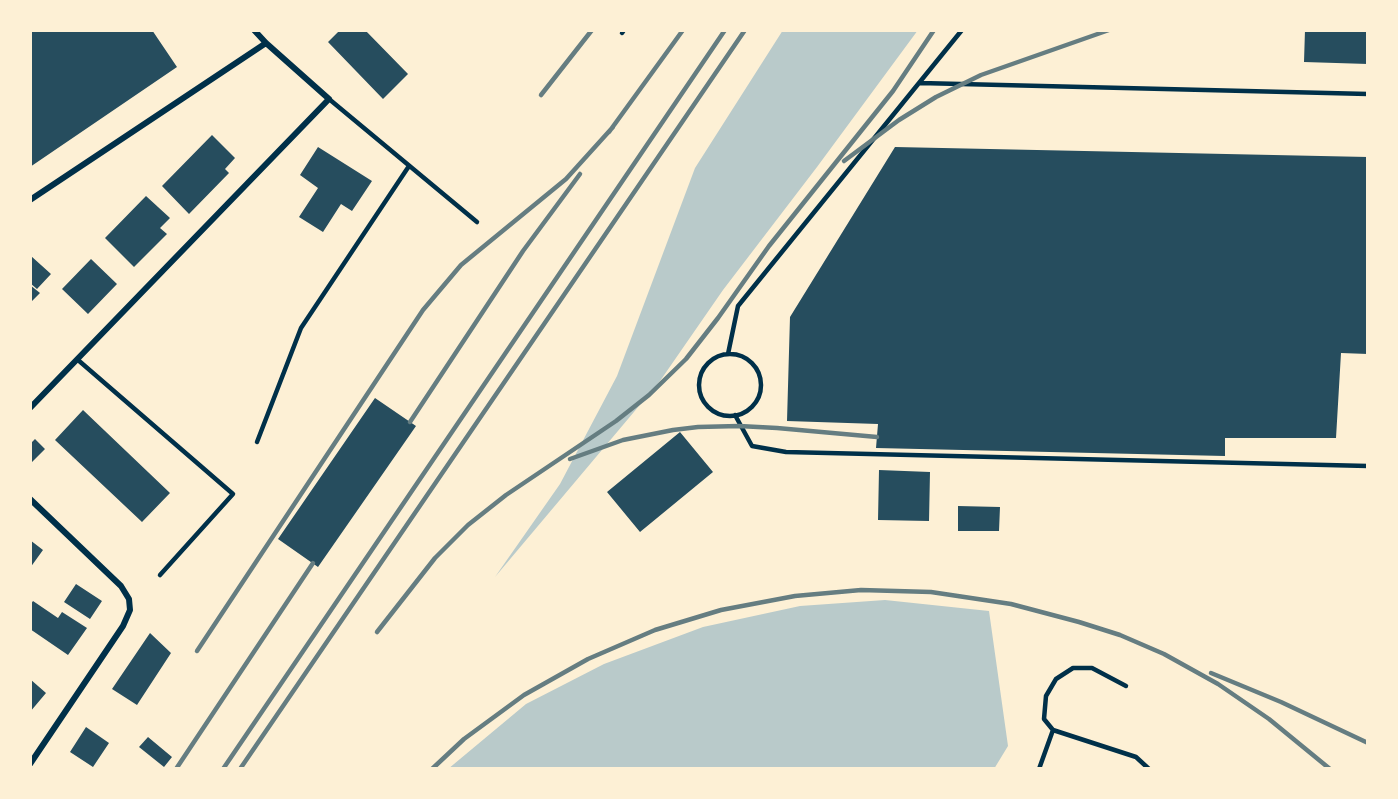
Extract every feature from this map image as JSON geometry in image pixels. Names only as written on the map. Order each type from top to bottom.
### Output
[{"type":"street","points":[[30,408],[329,99],[254,30]]},
{"type":"street","points":[[30,200],[266,43]]},
{"type":"street","points":[[30,499],[121,586],[129,599],[130,610],[123,626],[30,764]]},
{"type":"lane","points":[[728,354],[738,306],[962,30]]},
{"type":"lane","points":[[920,83],[1368,94]]},
{"type":"lane","points":[[329,99],[477,222]]},
{"type":"lane","points":[[257,442],[301,328],[409,166]]},
{"type":"lane","points":[[728,354],[744,357],[752,363],[761,381],[760,392],[750,409],[735,415],[721,415],[711,410],[699,394],[700,373],[706,364],[714,358],[728,354]]},
{"type":"lane","points":[[78,360],[233,494],[160,575]]},
{"type":"lane","points":[[735,415],[752,446],[786,452],[1368,466]]},
{"type":"lane","points":[[1126,686],[1092,668],[1073,668],[1056,679],[1046,696],[1044,719],[1053,730],[1136,757],[1149,769]]},
{"type":"lane","points":[[1039,769],[1053,730]]},
{"type":"shaded area","points":[[783,30],[918,30],[723,290],[660,381],[495,577],[560,484],[617,376],[695,168]]},
{"type":"shaded area","points":[[885,600],[989,611],[1008,746],[994,769],[448,769],[526,704],[604,664],[703,627],[800,606]]},
{"type":"building","points":[[30,30],[152,30],[177,67],[30,167]]},
{"type":"building","points":[[340,30],[365,30],[408,74],[383,99],[328,42]]},
{"type":"building","points":[[1305,30],[1368,30],[1368,64],[1304,62]]},
{"type":"building","points":[[212,135],[235,158],[225,169],[229,173],[189,214],[162,186]]},
{"type":"building","points":[[318,147],[372,181],[352,211],[341,204],[323,232],[299,217],[318,188],[300,175]]},
{"type":"building","points":[[895,147],[1368,157],[1368,354],[1341,353],[1336,438],[1225,438],[1225,456],[876,448],[878,424],[787,421],[790,317]]},
{"type":"building","points":[[146,196],[170,218],[160,228],[167,234],[134,267],[105,238]]},
{"type":"building","points":[[31,256],[51,274],[37,289],[30,283]]},
{"type":"building","points":[[91,259],[117,284],[88,314],[62,289]]},
{"type":"building","points":[[30,285],[40,293],[30,303]]},
{"type":"building","points":[[375,398],[416,426],[318,567],[278,539]]},
{"type":"building","points":[[83,410],[170,493],[142,522],[55,440]]},
{"type":"building","points":[[680,432],[713,472],[640,532],[607,492]]},
{"type":"building","points":[[35,439],[45,449],[30,464],[30,444]]},
{"type":"building","points":[[879,470],[930,472],[929,521],[878,520]]},
{"type":"building","points":[[958,506],[1000,507],[999,531],[958,531]]},
{"type":"building","points":[[30,540],[43,550],[30,568]]},
{"type":"building","points":[[76,584],[102,601],[90,619],[64,602]]},
{"type":"building","points":[[33,601],[58,618],[62,612],[87,628],[68,655],[30,629],[30,605]]},
{"type":"building","points":[[150,633],[171,653],[137,705],[112,689]]},
{"type":"building","points":[[30,679],[46,693],[30,712]]},
{"type":"building","points":[[86,727],[109,743],[93,767],[70,752]]},
{"type":"building","points":[[148,737],[172,757],[164,767],[139,747]]},
{"type":"railway","points":[[541,95],[592,30]]},
{"type":"railway","points":[[609,132],[683,30]]},
{"type":"railway","points":[[223,769],[725,30]]},
{"type":"railway","points":[[240,769],[745,30]]},
{"type":"railway","points":[[377,632],[435,558],[468,525],[506,495],[616,421],[649,395],[686,359],[769,246],[893,91],[934,30]]},
{"type":"railway","points":[[844,161],[899,120],[936,97],[981,75],[1109,30]]},
{"type":"railway","points":[[197,651],[423,310],[461,265],[566,179],[613,127]]},
{"type":"railway","points":[[410,422],[523,251],[580,174]]},
{"type":"railway","points":[[570,459],[623,440],[698,427],[777,428],[877,437]]},
{"type":"railway","points":[[176,769],[313,563]]},
{"type":"railway","points":[[432,769],[464,739],[524,695],[588,659],[655,630],[721,610],[795,596],[861,590],[931,592],[1011,604],[1120,635],[1164,654],[1218,684],[1269,719],[1330,769]]},
{"type":"railway","points":[[1211,673],[1281,702],[1368,743]]}]
